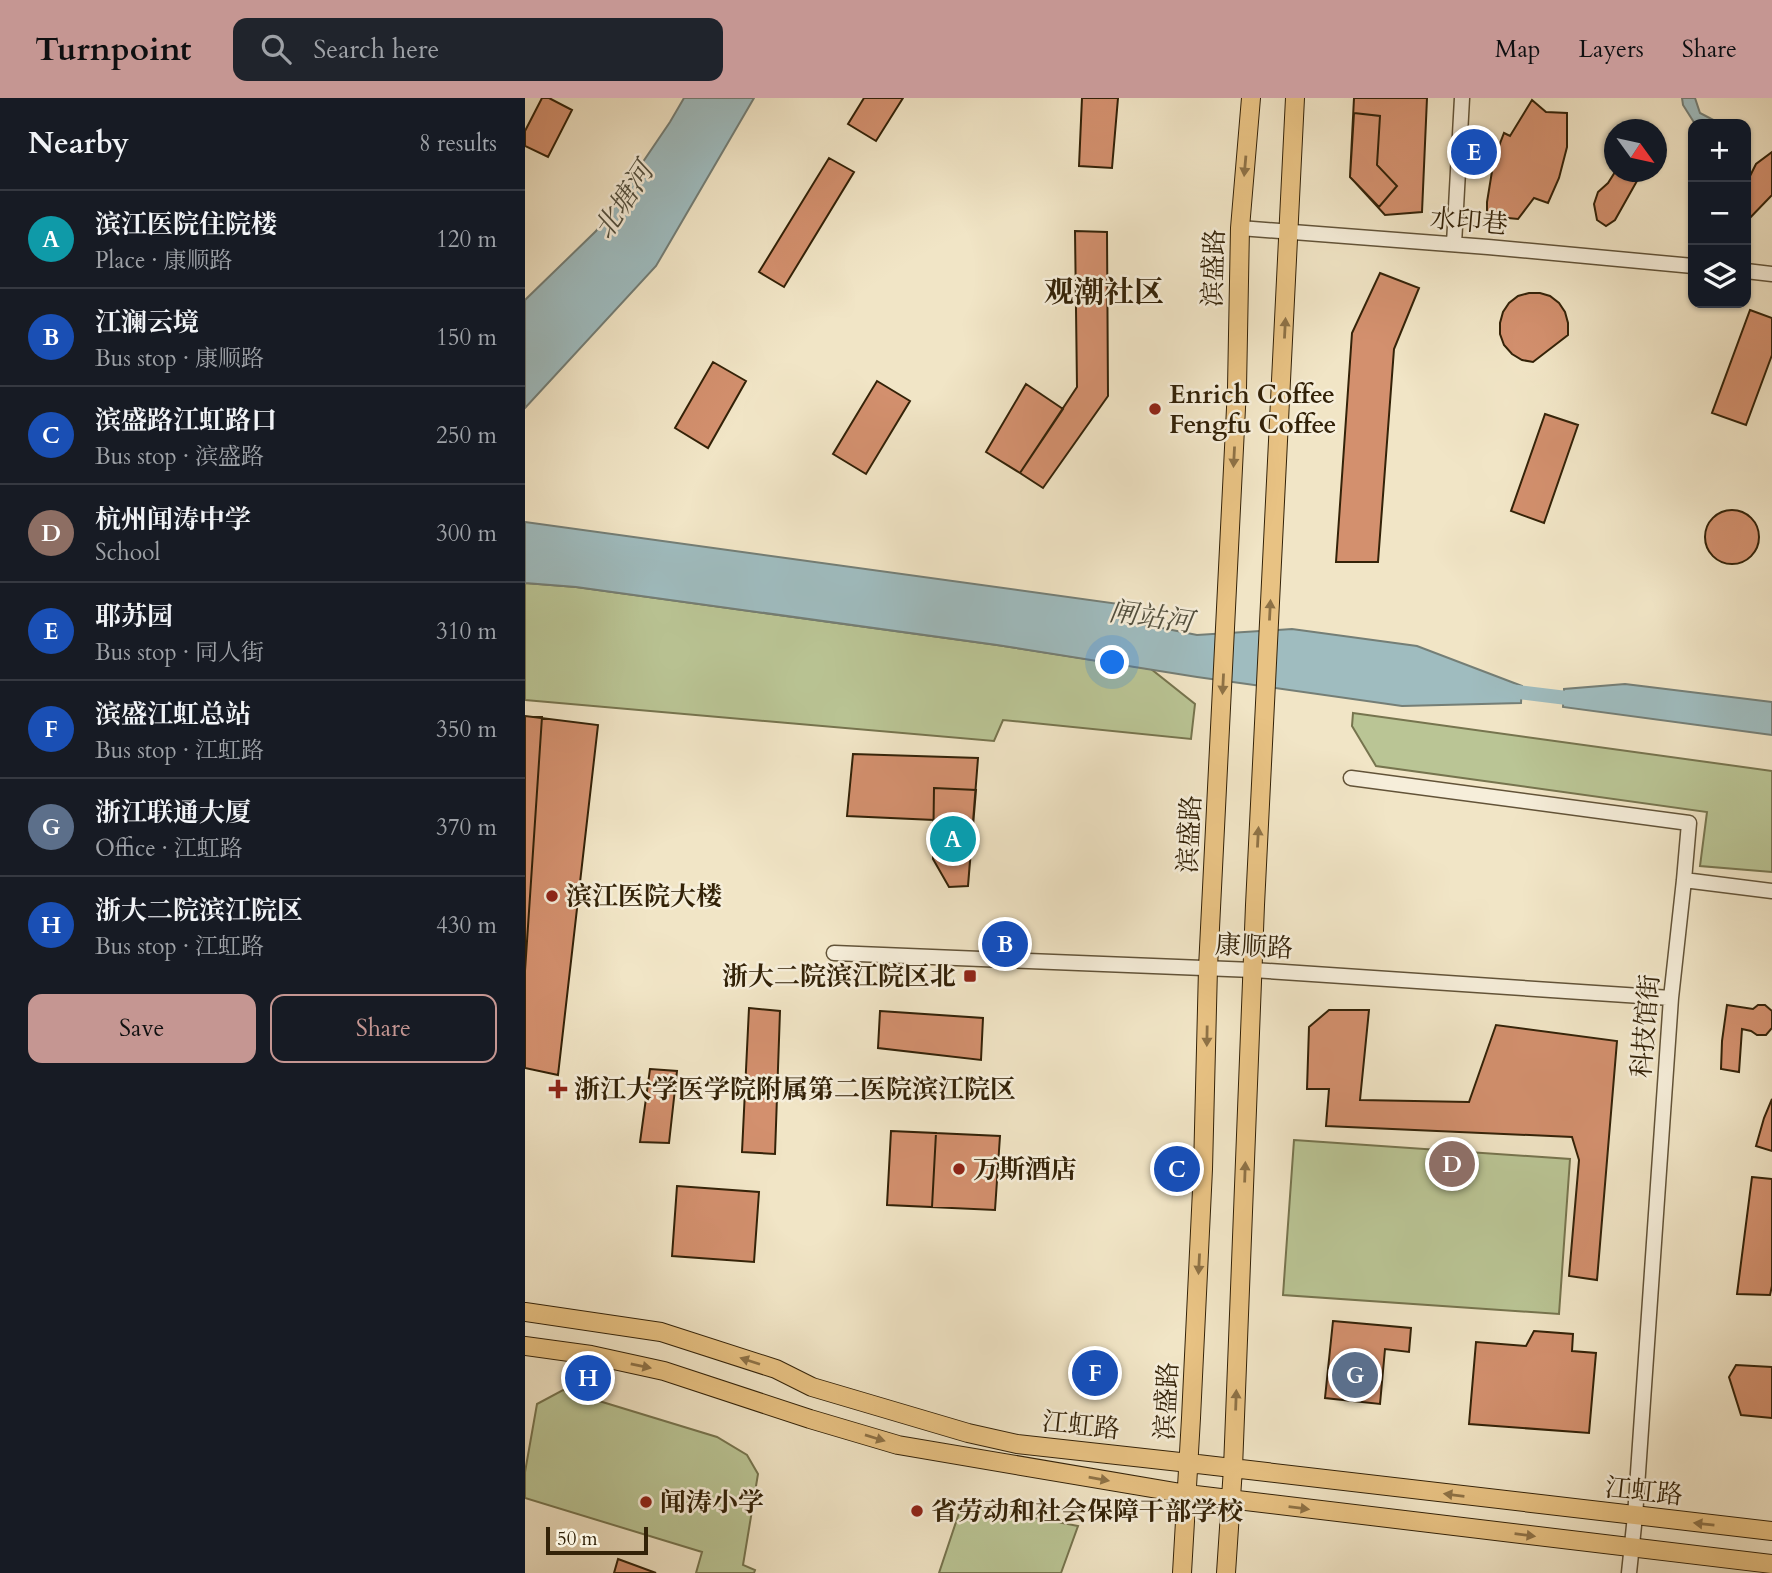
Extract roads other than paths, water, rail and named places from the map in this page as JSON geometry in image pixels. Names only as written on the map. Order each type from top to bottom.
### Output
[{"type":"main road","name":"滨盛路","points":[[1182,1573],[1203,1183],[1208,968],[1237,388],[1240,228],[1251,98]]},
{"type":"main road","points":[[1226,1573],[1233,1468],[1255,905],[1295,98]]},
{"type":"main road","name":"江虹路","points":[[525,1312],[661,1332],[776,1369],[812,1387],[980,1436],[1017,1444],[1772,1531]]},
{"type":"main road","name":"江虹路","points":[[525,1346],[591,1355],[664,1371],[898,1445],[1231,1500],[1772,1564]]},
{"type":"street","points":[[1454,244],[1462,98]]},
{"type":"street","name":"水印巷","points":[[1240,228],[1688,266]]},
{"type":"street","points":[[1751,272],[1772,274]]},
{"type":"street","name":"科技馆街","points":[[1351,778],[1689,823],[1671,998],[1629,1573]]},
{"type":"street","points":[[1684,880],[1772,891]]},
{"type":"street","name":"康顺路","points":[[834,954],[1253,970],[1671,998]]},
{"type":"water","name":"北塘河","points":[[684,98],[754,98],[656,266],[525,408],[525,300],[596,231]]},
{"type":"water","points":[[1682,98],[1695,98],[1700,113],[1711,119],[1692,119]]},
{"type":"water","points":[[525,522],[1126,605],[1122,620],[1197,635],[1292,629],[1417,646],[1522,686],[1521,703],[1402,706],[997,645],[576,587],[525,583]]},
{"type":"water","points":[[1625,684],[1772,702],[1772,735],[1563,707],[1564,689]]},
{"type":"waterway","name":"闸站河","points":[[1502,690],[1583,700]]},
{"type":"place","name":"耶苏园","points":[[1474,152]]},
{"type":"place","name":"Enrich Coffee Fengfu Coffee","points":[[1155,409]]},
{"type":"place","name":"滨江医院住院楼","points":[[953,839]]},
{"type":"place","name":"滨江医院大楼","points":[[552,896]]},
{"type":"place","name":"江澜云境","points":[[1005,944]]},
{"type":"place","name":"浙大二院滨江院区北","points":[[970,976]]},
{"type":"place","name":"浙江大学医学院附属第二医院滨江院区","points":[[558,1089]]},
{"type":"place","name":"杭州闻涛中学","points":[[1452,1164]]},
{"type":"place","name":"万斯酒店","points":[[959,1169]]},
{"type":"place","name":"滨盛路江虹路口","points":[[1177,1169]]},
{"type":"place","name":"滨盛江虹总站","points":[[1095,1373]]},
{"type":"place","name":"浙江联通大厦","points":[[1355,1375]]},
{"type":"place","name":"浙大二院滨江院区","points":[[588,1378]]},
{"type":"place","name":"闻涛小学","points":[[646,1502]]},
{"type":"place","name":"省劳动和社会保障干部学校","points":[[917,1511]]},
{"type":"district","name":"观潮社区","points":[[1104,292]]}]
